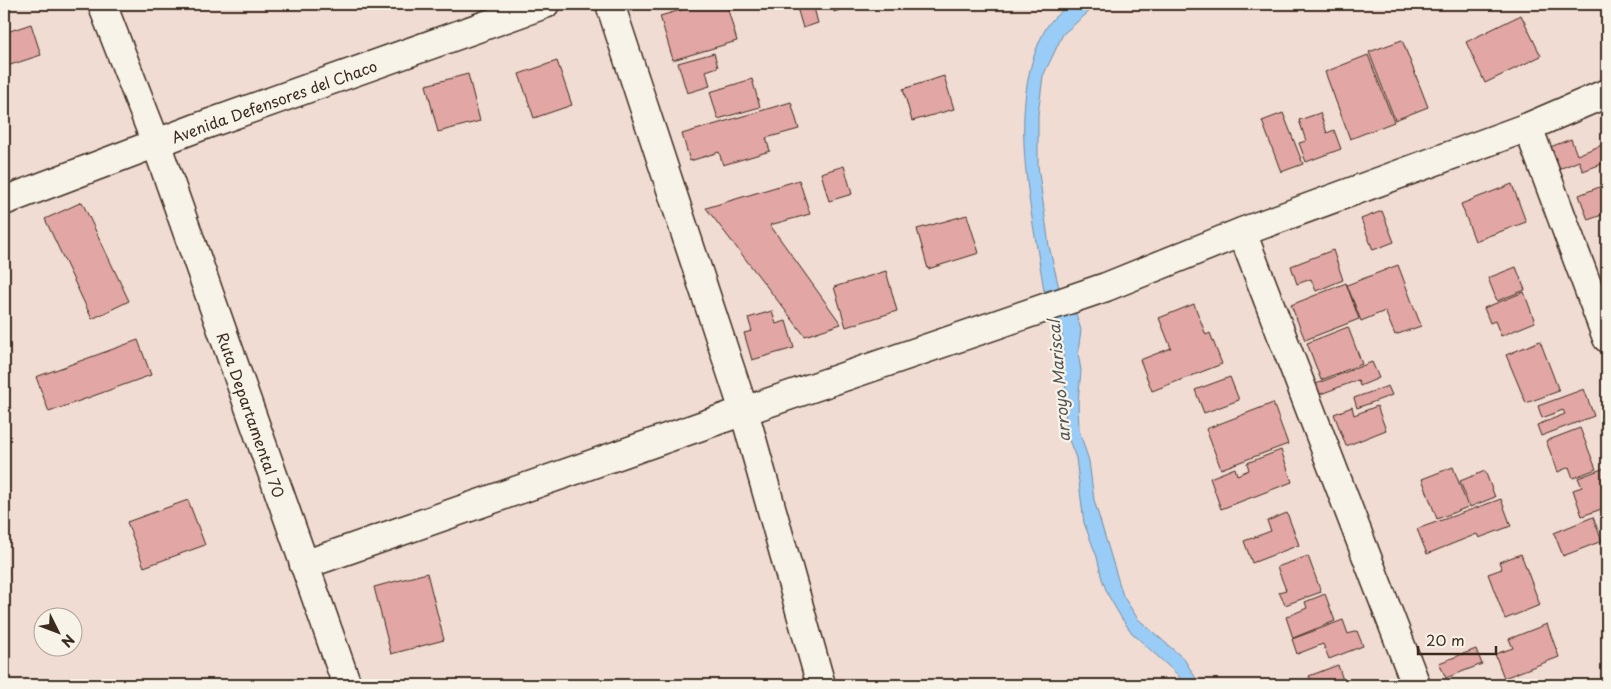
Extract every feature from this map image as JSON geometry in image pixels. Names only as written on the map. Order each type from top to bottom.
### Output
[{"type":"street","name":"Ruta Departamental 70","points":[[102,4],[156,144],[347,685]]},
{"type":"street","name":"Avenida Defensores del Chaco","points":[[4,201],[156,144],[545,4]]},
{"type":"street","points":[[610,4],[744,411],[821,685]]},
{"type":"street","points":[[304,565],[1106,287],[1242,232],[1528,127],[1607,93]]},
{"type":"street","points":[[1528,127],[1607,338]]},
{"type":"street","points":[[1242,232],[1416,685]]},
{"type":"water","points":[[1070,4],[1098,4],[1063,34],[1043,76],[1038,115],[1038,166],[1049,246],[1059,288],[1044,291],[1028,192],[1024,123],[1026,90],[1033,58],[1046,28]]},
{"type":"water","points":[[1074,307],[1081,330],[1078,352],[1081,371],[1078,401],[1079,430],[1089,461],[1094,500],[1123,596],[1138,619],[1184,659],[1200,685],[1183,685],[1178,675],[1132,633],[1108,595],[1102,579],[1097,557],[1084,523],[1076,458],[1067,435],[1065,410],[1067,395],[1064,379],[1062,333],[1052,317]]},
{"type":"building","points":[[694,4],[735,4],[727,6],[737,41],[673,60],[660,16],[695,6]]},
{"type":"building","points":[[796,4],[813,4],[818,23],[803,28]]},
{"type":"building","points":[[832,4],[856,4],[834,12]]},
{"type":"building","points":[[1521,15],[1541,56],[1485,83],[1466,42]]},
{"type":"building","points":[[31,24],[41,55],[4,67],[4,33]]},
{"type":"building","points":[[1402,40],[1428,107],[1395,120],[1369,52]]},
{"type":"building","points":[[714,53],[718,67],[706,71],[710,86],[687,93],[678,63]]},
{"type":"building","points":[[1368,55],[1394,122],[1350,139],[1325,72]]},
{"type":"building","points":[[557,61],[572,105],[534,118],[519,74]]},
{"type":"building","points":[[468,74],[480,121],[438,132],[426,85]]},
{"type":"building","points":[[944,76],[954,109],[912,121],[903,89]]},
{"type":"building","points":[[752,79],[760,107],[718,119],[710,92]]},
{"type":"building","points":[[791,102],[799,129],[766,138],[770,151],[723,165],[719,152],[690,161],[682,134]]},
{"type":"building","points":[[1283,113],[1303,164],[1281,172],[1262,121]]},
{"type":"building","points":[[1320,113],[1327,133],[1334,130],[1341,149],[1306,162],[1299,143],[1306,141],[1299,120]]},
{"type":"building","points":[[1571,139],[1577,155],[1607,143],[1607,162],[1583,171],[1579,161],[1554,171],[1545,149]]},
{"type":"building","points":[[844,166],[852,194],[829,201],[821,173]]},
{"type":"building","points":[[799,180],[810,214],[770,225],[841,324],[805,336],[706,208]]},
{"type":"building","points":[[1512,184],[1526,222],[1475,241],[1461,204]]},
{"type":"building","points":[[1607,184],[1607,213],[1588,220],[1579,195]]},
{"type":"building","points":[[82,202],[129,301],[92,319],[45,219]]},
{"type":"building","points":[[1382,211],[1394,242],[1373,250],[1361,219]]},
{"type":"building","points":[[967,215],[979,253],[928,269],[917,229]]},
{"type":"building","points":[[1333,250],[1343,280],[1316,291],[1311,279],[1297,284],[1291,266]]},
{"type":"building","points":[[1398,265],[1421,326],[1395,335],[1385,311],[1361,321],[1347,285]]},
{"type":"building","points":[[1516,267],[1525,290],[1497,301],[1488,278]]},
{"type":"building","points":[[886,271],[897,311],[846,327],[834,287]]},
{"type":"building","points":[[1346,283],[1359,319],[1305,340],[1291,305]]},
{"type":"building","points":[[1524,292],[1535,322],[1501,336],[1495,321],[1490,323],[1484,308]]},
{"type":"building","points":[[1194,304],[1206,335],[1210,333],[1222,364],[1152,391],[1140,360],[1171,348],[1159,318]]},
{"type":"building","points":[[772,311],[776,324],[786,321],[794,348],[752,360],[744,333],[752,331],[748,318]]},
{"type":"building","points":[[1348,327],[1362,364],[1321,380],[1307,343]]},
{"type":"building","points":[[138,340],[151,375],[49,412],[36,377]]},
{"type":"building","points":[[1540,341],[1559,391],[1526,403],[1506,355]]},
{"type":"building","points":[[1372,362],[1379,378],[1360,386],[1358,380],[1318,395],[1313,385]]},
{"type":"building","points":[[1230,377],[1239,400],[1204,413],[1195,390]]},
{"type":"building","points":[[1388,386],[1392,395],[1357,408],[1354,398]]},
{"type":"building","points":[[1584,389],[1594,416],[1541,436],[1537,425],[1565,414],[1563,410],[1542,418],[1538,406]]},
{"type":"building","points":[[1273,403],[1288,444],[1221,469],[1206,429]]},
{"type":"building","points":[[1377,406],[1386,430],[1346,446],[1334,414],[1352,407],[1354,415]]},
{"type":"building","points":[[1580,428],[1596,469],[1573,478],[1569,467],[1558,472],[1546,441]]},
{"type":"building","points":[[1281,450],[1292,482],[1221,509],[1210,478],[1235,468],[1237,475],[1249,470],[1247,463]]},
{"type":"building","points":[[1453,467],[1468,507],[1437,519],[1422,479]]},
{"type":"building","points":[[1607,467],[1607,507],[1582,516],[1573,490],[1582,487],[1578,478]]},
{"type":"building","points":[[1485,471],[1495,497],[1470,507],[1460,481]]},
{"type":"building","points":[[1501,499],[1511,526],[1479,538],[1477,534],[1427,554],[1417,529]]},
{"type":"building","points":[[188,500],[205,545],[144,567],[127,522]]},
{"type":"building","points":[[1287,513],[1299,545],[1252,563],[1244,541],[1271,531],[1267,521]]},
{"type":"building","points":[[1593,517],[1602,541],[1563,556],[1554,533]]},
{"type":"building","points":[[1521,554],[1540,605],[1505,619],[1488,574],[1502,569],[1499,562]]},
{"type":"building","points":[[1308,556],[1321,592],[1285,605],[1279,592],[1286,590],[1277,567]]},
{"type":"building","points":[[427,573],[444,640],[391,654],[374,587]]},
{"type":"building","points":[[1325,594],[1335,621],[1293,638],[1286,617],[1307,608],[1305,602]]},
{"type":"building","points":[[1343,620],[1348,634],[1357,631],[1363,646],[1329,659],[1323,644],[1297,654],[1292,639]]},
{"type":"building","points":[[1547,624],[1559,657],[1504,678],[1495,654],[1513,648],[1509,639]]},
{"type":"building","points":[[1476,649],[1482,664],[1446,678],[1439,663]]},
{"type":"building","points":[[1338,665],[1343,680],[1349,678],[1351,685],[1313,685],[1309,676]]},
{"type":"water label","name":"arroyo Mariscal","points":[[1058,381]]}]
